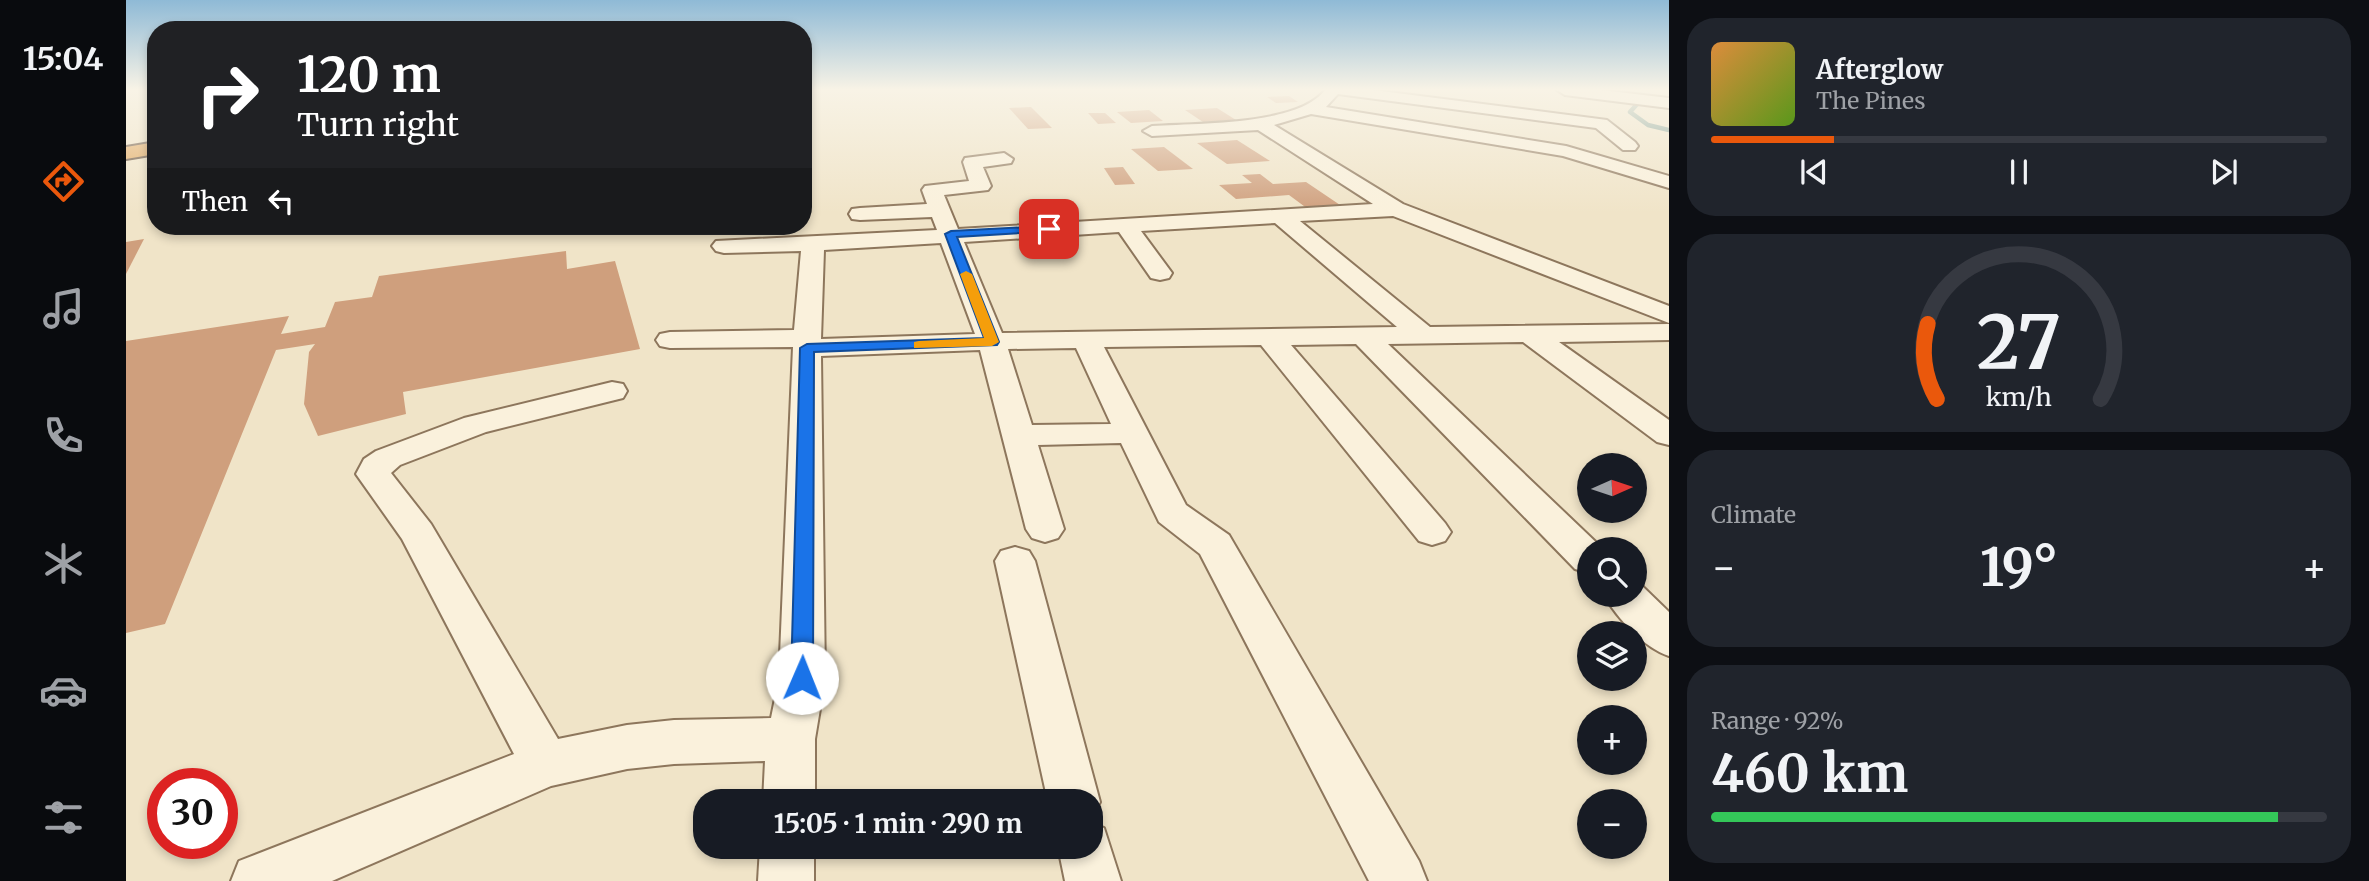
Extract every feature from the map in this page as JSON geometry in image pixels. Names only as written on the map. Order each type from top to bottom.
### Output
[{"type":"highway","points":[[126,141],[147,137]]},
{"type":"highway","points":[[126,153],[147,150]]},
{"type":"street","points":[[1271,131],[1395,209],[1669,314]]},
{"type":"street","points":[[1445,131],[1566,151],[1669,182]]},
{"type":"street","points":[[1610,131],[1629,146]]},
{"type":"street","points":[[1004,159],[972,162],[981,186],[932,190],[992,342],[1045,529]]},
{"type":"street","points":[[860,214],[946,222],[1125,225],[1395,209]]},
{"type":"street","points":[[1280,216],[1424,336]]},
{"type":"street","points":[[724,246],[815,244],[946,222]]},
{"type":"street","points":[[1125,225],[1160,273]]},
{"type":"street","points":[[789,789],[791,739],[802,678],[807,343],[811,255],[815,244]]},
{"type":"street","points":[[670,340],[807,343],[992,342],[1669,332]]},
{"type":"street","points":[[1530,334],[1669,435]]},
{"type":"street","points":[[1365,337],[1577,547]]},
{"type":"street","points":[[1270,338],[1432,532]]},
{"type":"street","points":[[1086,340],[1172,513],[1215,545],[1399,881]]},
{"type":"street","points":[[546,764],[418,533],[373,474],[376,467],[388,458],[475,425],[612,391]]},
{"type":"street","points":[[1018,435],[1133,433]]},
{"type":"street","points":[[1015,561],[1071,789]]},
{"type":"street","points":[[1637,607],[1669,639]]},
{"type":"street","points":[[259,881],[314,861],[546,764],[639,746],[791,739]]},
{"type":"street","points":[[786,881],[787,859]]},
{"type":"street","points":[[1088,859],[1094,881]]},
{"type":"building","points":[[1237,140],[1270,161],[1227,164],[1197,143]]},
{"type":"building","points":[[1164,147],[1193,169],[1158,171],[1131,149]]},
{"type":"building","points":[[1123,167],[1135,184],[1115,185],[1104,168]]},
{"type":"building","points":[[1260,174],[1273,184],[1306,182],[1346,209],[1312,212],[1289,195],[1236,199],[1219,185],[1252,183],[1242,175]]},
{"type":"building","points":[[144,239],[126,274],[126,242]]},
{"type":"building","points":[[566,251],[567,269],[615,261],[640,349],[403,392],[406,414],[318,436],[304,404],[309,352],[315,344],[276,350],[165,624],[126,633],[126,341],[289,316],[281,334],[325,327],[335,302],[372,297],[379,276]]},
{"type":"slow traffic","points":[[919,345],[992,342],[966,274]]},
{"type":"route","points":[[802,678],[807,348],[992,342],[951,234],[1049,229]]}]
